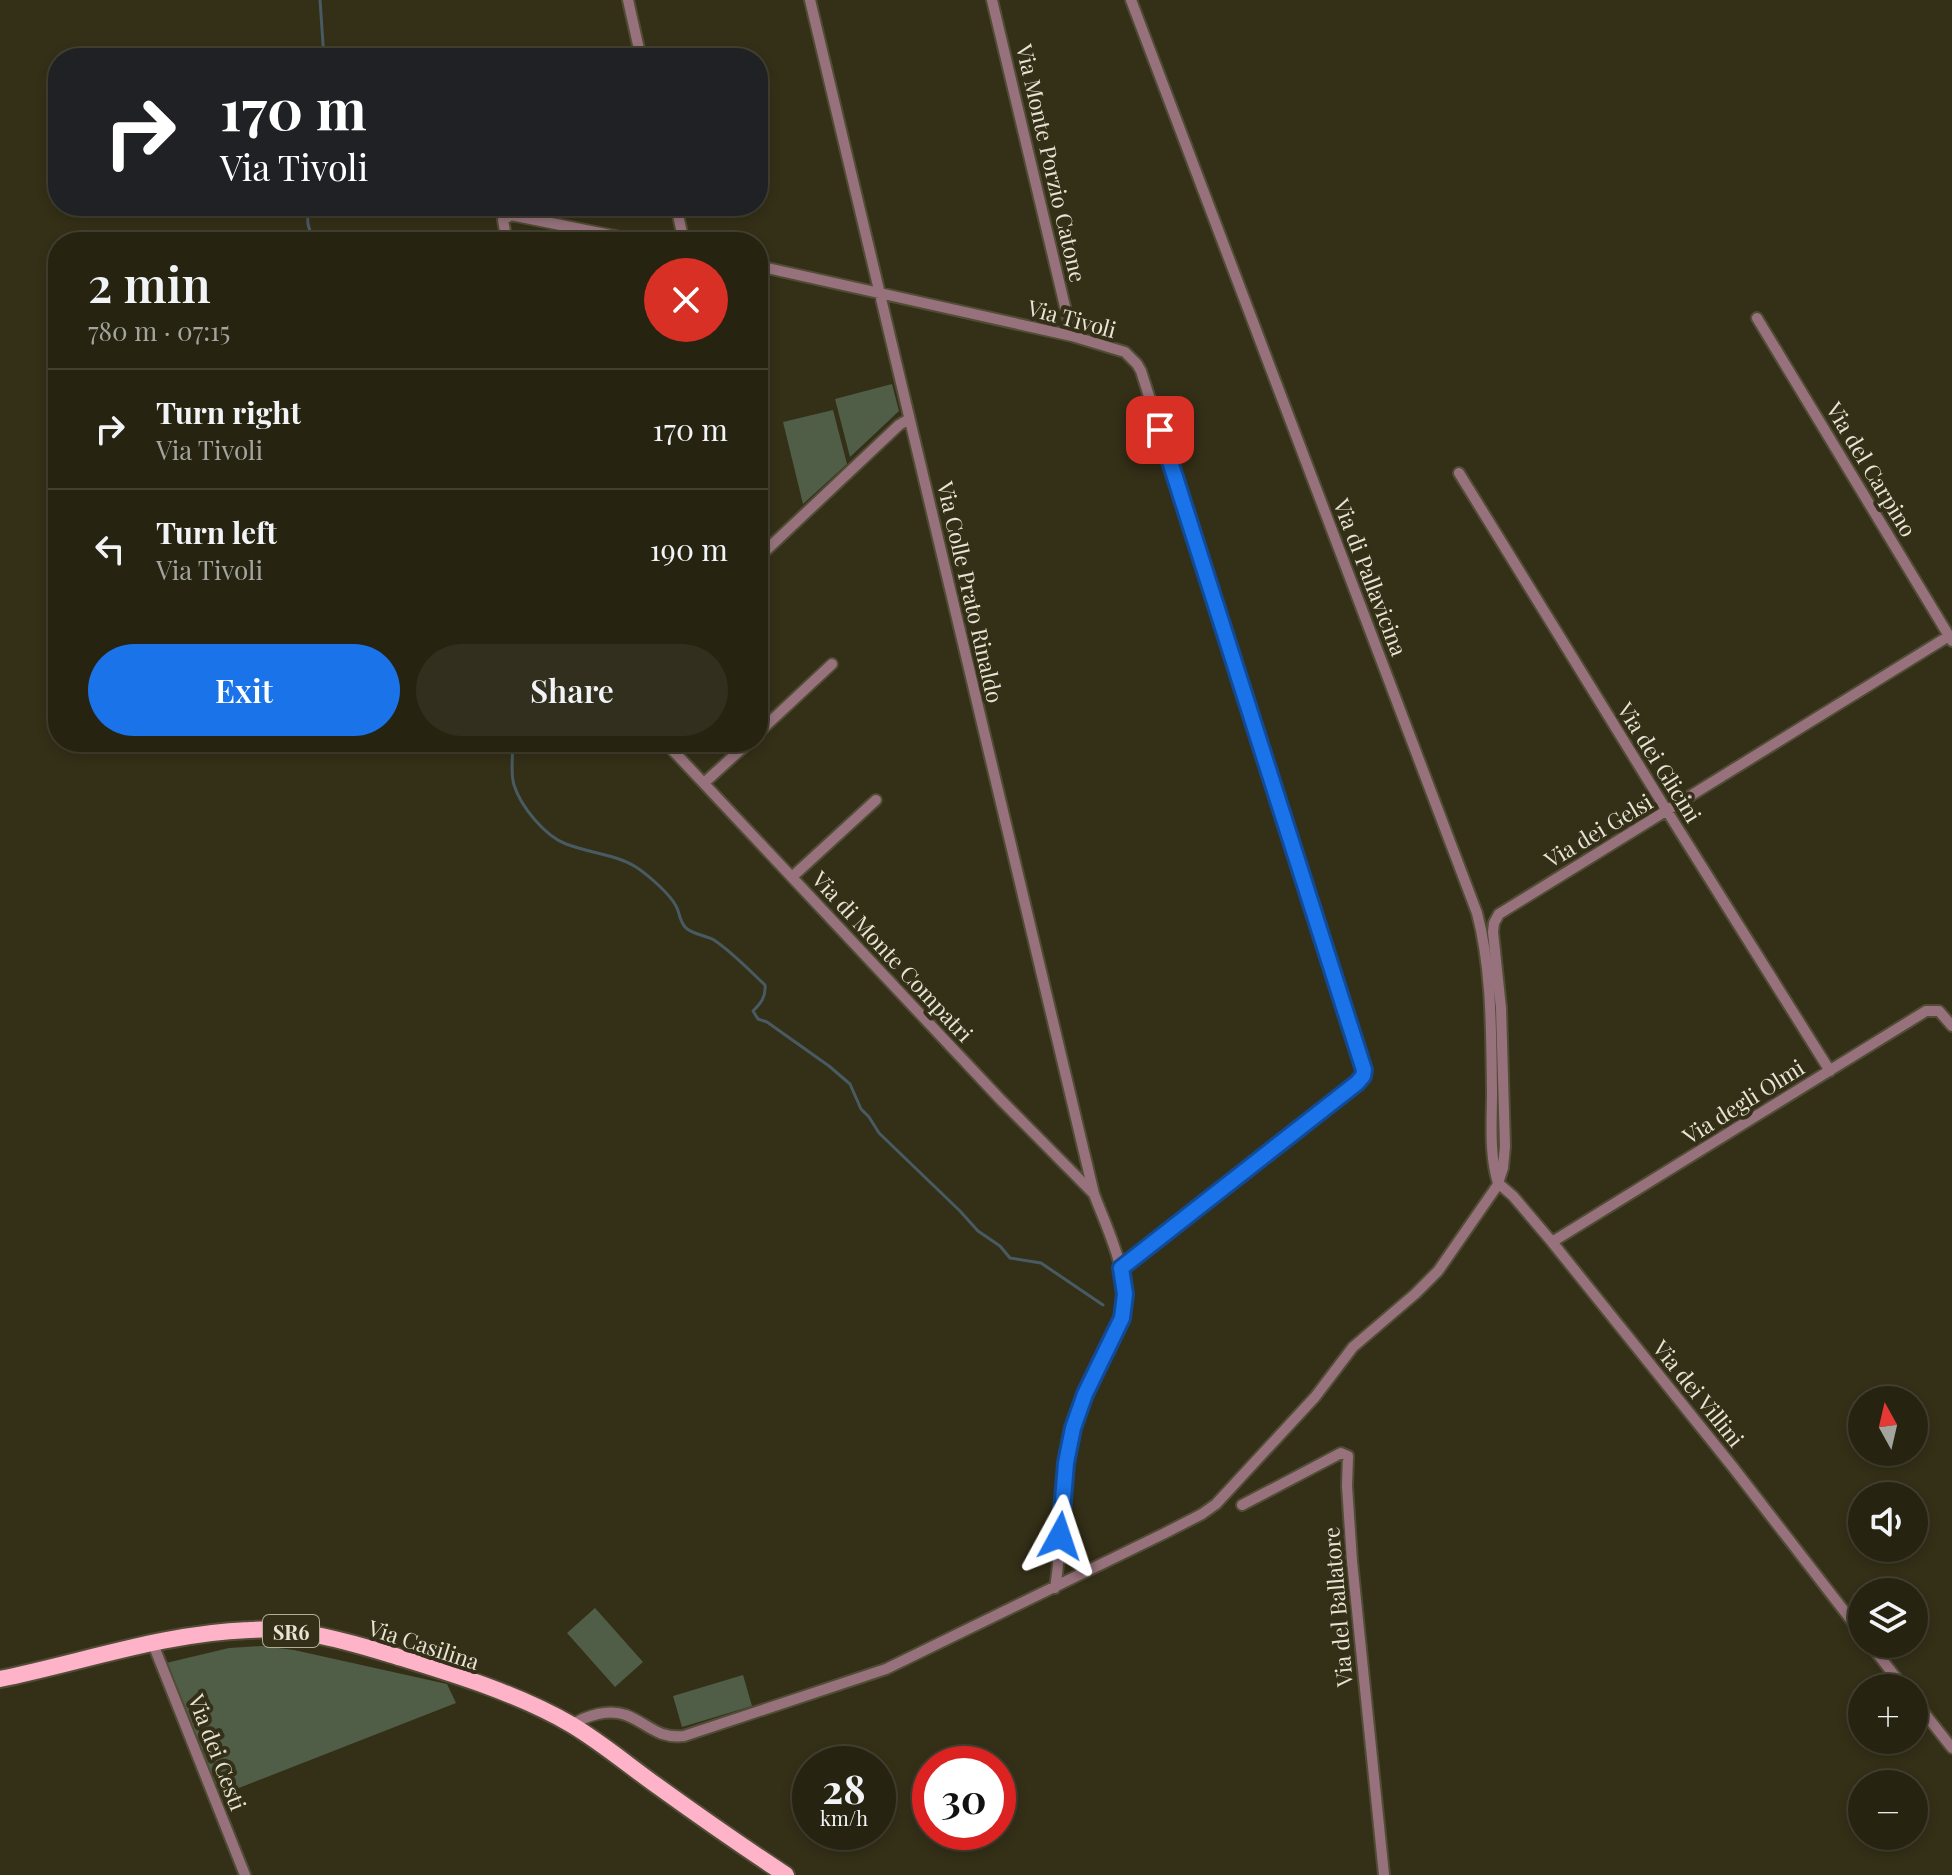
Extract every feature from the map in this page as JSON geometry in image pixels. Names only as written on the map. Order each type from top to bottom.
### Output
[{"type":"main road","name":"Via Casilina","points":[[0,1679],[153,1644],[236,1630],[300,1632],[360,1646],[443,1671],[572,1725],[720,1832],[786,1875]]},
{"type":"street","points":[[628,0],[639,48]]},
{"type":"street","name":"Via Colle Prato Rinaldo","points":[[810,0],[1094,1194],[1121,1268],[1125,1294],[1122,1318],[1085,1394],[1073,1428],[1066,1463],[1055,1588]]},
{"type":"street","name":"Via Monte Porzio Catone","points":[[992,0],[1072,336]]},
{"type":"street","name":"Via di Pallavicina","points":[[1131,0],[1477,913],[1489,980],[1492,1154],[1498,1183]]},
{"type":"street","points":[[516,216],[595,232]]},
{"type":"street","name":"Via Tivoli","points":[[768,268],[1072,336],[1125,352],[1141,371],[1364,1070],[1357,1083],[1121,1268]]},
{"type":"street","name":"Via del Carpino","points":[[1757,318],[1950,638]]},
{"type":"street","points":[[768,549],[909,419]]},
{"type":"street","name":"Via dei Glicini","points":[[1459,473],[1830,1071]]},
{"type":"street","name":"Via dei Gelsi","points":[[1498,1183],[1505,1146],[1501,1000],[1493,935],[1495,920],[1505,909],[1840,702],[1950,638]]},
{"type":"street","points":[[768,724],[832,664]]},
{"type":"street","name":"Via di Monte Compatri","points":[[675,752],[1000,1099],[1094,1194]]},
{"type":"street","points":[[704,783],[738,752]]},
{"type":"street","points":[[792,877],[876,800]]},
{"type":"street","name":"Via degli Olmi","points":[[1552,1242],[1928,1011],[1939,1011],[1952,1026]]},
{"type":"street","points":[[572,1725],[591,1716],[613,1713],[625,1715],[662,1735],[690,1735],[886,1669],[1188,1521],[1218,1502],[1310,1403],[1353,1347],[1429,1281],[1468,1230],[1498,1183]]},
{"type":"street","name":"Via dei Villini","points":[[1498,1183],[1552,1242],[1848,1616]]},
{"type":"street","name":"Via del Ballatore","points":[[1242,1505],[1341,1453],[1347,1454],[1352,1561],[1384,1875]]},
{"type":"street","name":"Via dei Cesti","points":[[153,1644],[245,1875]]},
{"type":"street","points":[[1881,1658],[1893,1674]]},
{"type":"street","points":[[1928,1718],[1952,1748]]},
{"type":"green space","points":[[892,384],[899,411],[850,457],[835,399]]},
{"type":"green space","points":[[833,410],[847,464],[803,504],[783,422]]},
{"type":"green space","points":[[595,1608],[643,1662],[615,1687],[567,1633]]},
{"type":"green space","points":[[262,1646],[294,1650],[447,1684],[456,1703],[221,1795],[166,1663],[229,1648]]},
{"type":"green space","points":[[743,1675],[752,1706],[682,1727],[673,1696]]},
{"type":"waterway","points":[[320,0],[323,48]]},
{"type":"waterway","points":[[308,216],[310,232]]},
{"type":"waterway","points":[[513,752],[514,785],[522,802],[542,828],[566,844],[611,856],[636,867],[664,890],[686,928],[721,945],[765,985],[762,1000],[753,1011],[758,1019],[767,1022],[850,1084],[861,1109],[879,1133],[978,1231],[1000,1246],[1010,1258],[1041,1263],[1103,1305]]},
{"type":"route","points":[[1060,1536],[1066,1463],[1073,1428],[1085,1394],[1122,1318],[1125,1294],[1121,1268],[1357,1083],[1364,1070],[1160,430]]}]
